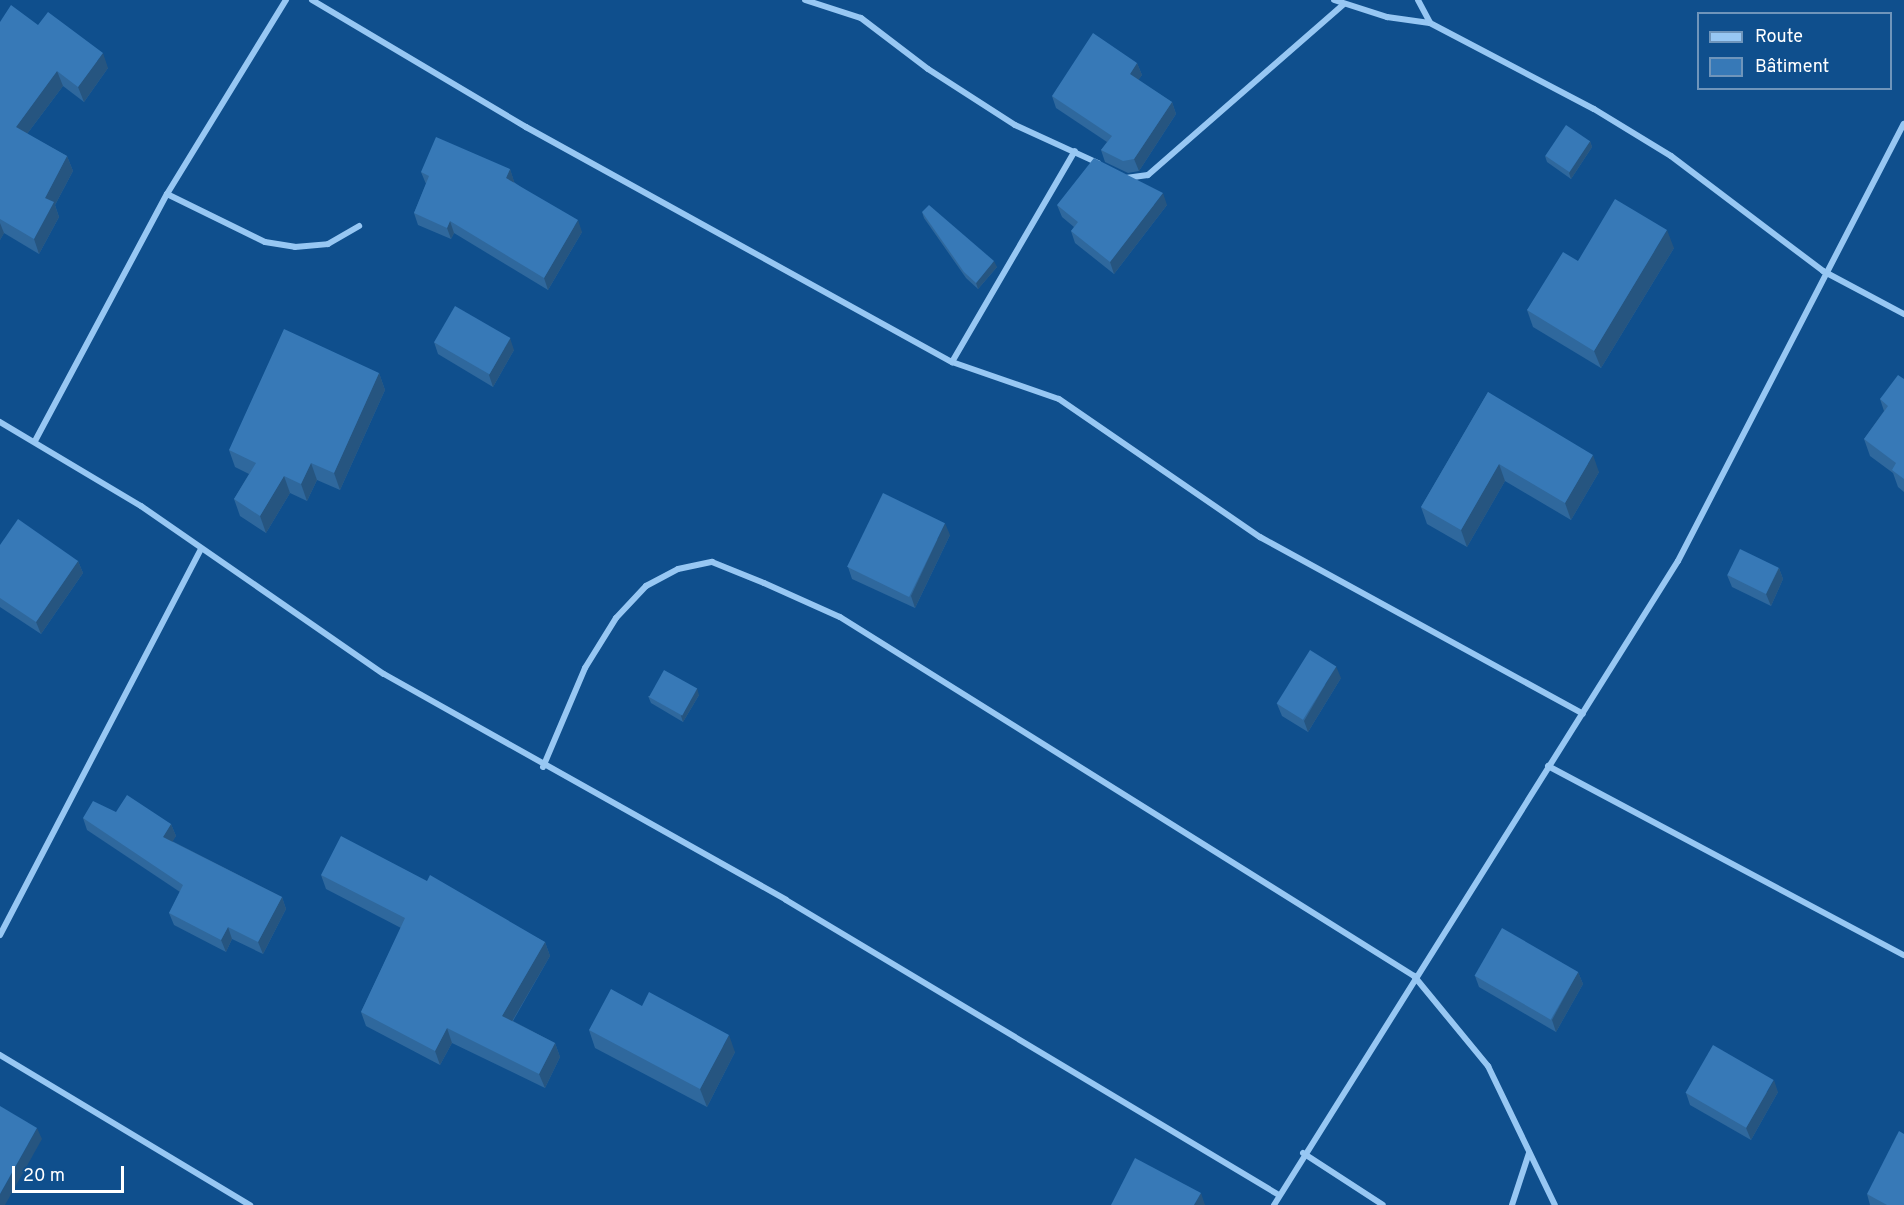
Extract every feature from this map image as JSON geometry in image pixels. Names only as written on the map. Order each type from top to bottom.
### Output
[{"type":"street","points":[[35,441],[167,194],[286,0]]},
{"type":"street","points":[[312,0],[526,127],[952,362],[1059,399],[1260,537],[1583,714]]},
{"type":"street","points":[[805,0],[861,18],[928,69],[1015,125],[1075,151],[1106,168]]},
{"type":"street","points":[[1334,0],[1430,23],[1671,156],[1823,271],[1904,314]]},
{"type":"street","points":[[1418,0],[1430,23]]},
{"type":"street","points":[[1117,173],[1127,178],[1148,175],[1344,4]]},
{"type":"street","points":[[1274,1205],[1303,1153],[1414,976],[1583,714],[1678,561],[1823,271],[1904,124]]},
{"type":"street","points":[[952,362],[1075,151]]},
{"type":"street","points":[[167,194],[265,242],[295,247],[327,244],[359,226]]},
{"type":"street","points":[[0,422],[35,441],[384,674],[543,767],[786,900],[1279,1195]]},
{"type":"street","points":[[0,935],[200,550]]},
{"type":"street","points":[[543,767],[585,668],[616,618],[646,586],[678,569],[712,562],[840,617],[1414,976],[1488,1066],[1555,1205]]},
{"type":"street","points":[[1548,766],[1904,955]]},
{"type":"street","points":[[0,1055],[250,1205]]},
{"type":"street","points":[[1303,1153],[1383,1205]]},
{"type":"street","points":[[1512,1205],[1529,1153]]},
{"type":"building","points":[[11,5],[38,25],[48,12],[103,53],[78,87],[57,71],[16,127],[67,156],[45,198],[54,202],[34,239],[0,219],[0,22]]},
{"type":"building","points":[[1093,33],[1137,63],[1130,74],[1172,102],[1134,159],[1123,161],[1101,150],[1112,136],[1052,96]]},
{"type":"building","points":[[1566,125],[1590,141],[1569,172],[1545,156]]},
{"type":"building","points":[[436,137],[510,169],[506,178],[578,220],[544,278],[450,221],[447,228],[414,213],[429,176],[421,172]]},
{"type":"building","points":[[1094,158],[1163,193],[1110,262],[1071,231],[1078,222],[1057,205]]},
{"type":"building","points":[[1615,199],[1667,230],[1594,351],[1527,310],[1563,252],[1578,261]]},
{"type":"building","points":[[929,205],[994,261],[976,283],[964,272],[922,212]]},
{"type":"building","points":[[455,306],[510,338],[489,374],[434,342]]},
{"type":"building","points":[[284,329],[379,373],[334,473],[311,463],[301,484],[284,476],[260,516],[234,499],[256,463],[229,450]]},
{"type":"building","points":[[1898,375],[1904,379],[1904,479],[1892,470],[1896,463],[1864,439],[1888,406],[1880,399]]},
{"type":"building","points":[[1488,392],[1593,455],[1565,503],[1499,464],[1461,530],[1421,507]]},
{"type":"building","points":[[883,493],[945,523],[909,597],[847,567]]},
{"type":"building","points":[[18,519],[78,561],[36,622],[0,598],[0,545]]},
{"type":"building","points":[[1740,549],[1779,568],[1766,594],[1727,575]]},
{"type":"building","points":[[1310,650],[1336,666],[1303,720],[1277,703]]},
{"type":"building","points":[[664,670],[697,688],[682,716],[649,697]]},
{"type":"building","points":[[127,795],[171,824],[163,837],[282,897],[258,942],[228,927],[221,940],[169,913],[183,885],[83,818],[93,801],[116,812]]},
{"type":"building","points":[[341,836],[427,881],[430,875],[545,942],[502,1016],[555,1043],[539,1074],[447,1028],[435,1051],[361,1012],[405,918],[321,875]]},
{"type":"building","points":[[1502,928],[1578,972],[1551,1020],[1474,976]]},
{"type":"building","points":[[611,989],[642,1006],[649,992],[729,1035],[700,1089],[589,1030]]},
{"type":"building","points":[[1713,1045],[1774,1080],[1746,1128],[1686,1093]]},
{"type":"building","points":[[0,1106],[37,1128],[0,1194]]},
{"type":"building","points":[[1899,1131],[1904,1134],[1904,1205],[1887,1205],[1867,1194]]},
{"type":"building","points":[[1135,1158],[1201,1193],[1194,1205],[1111,1205]]}]
